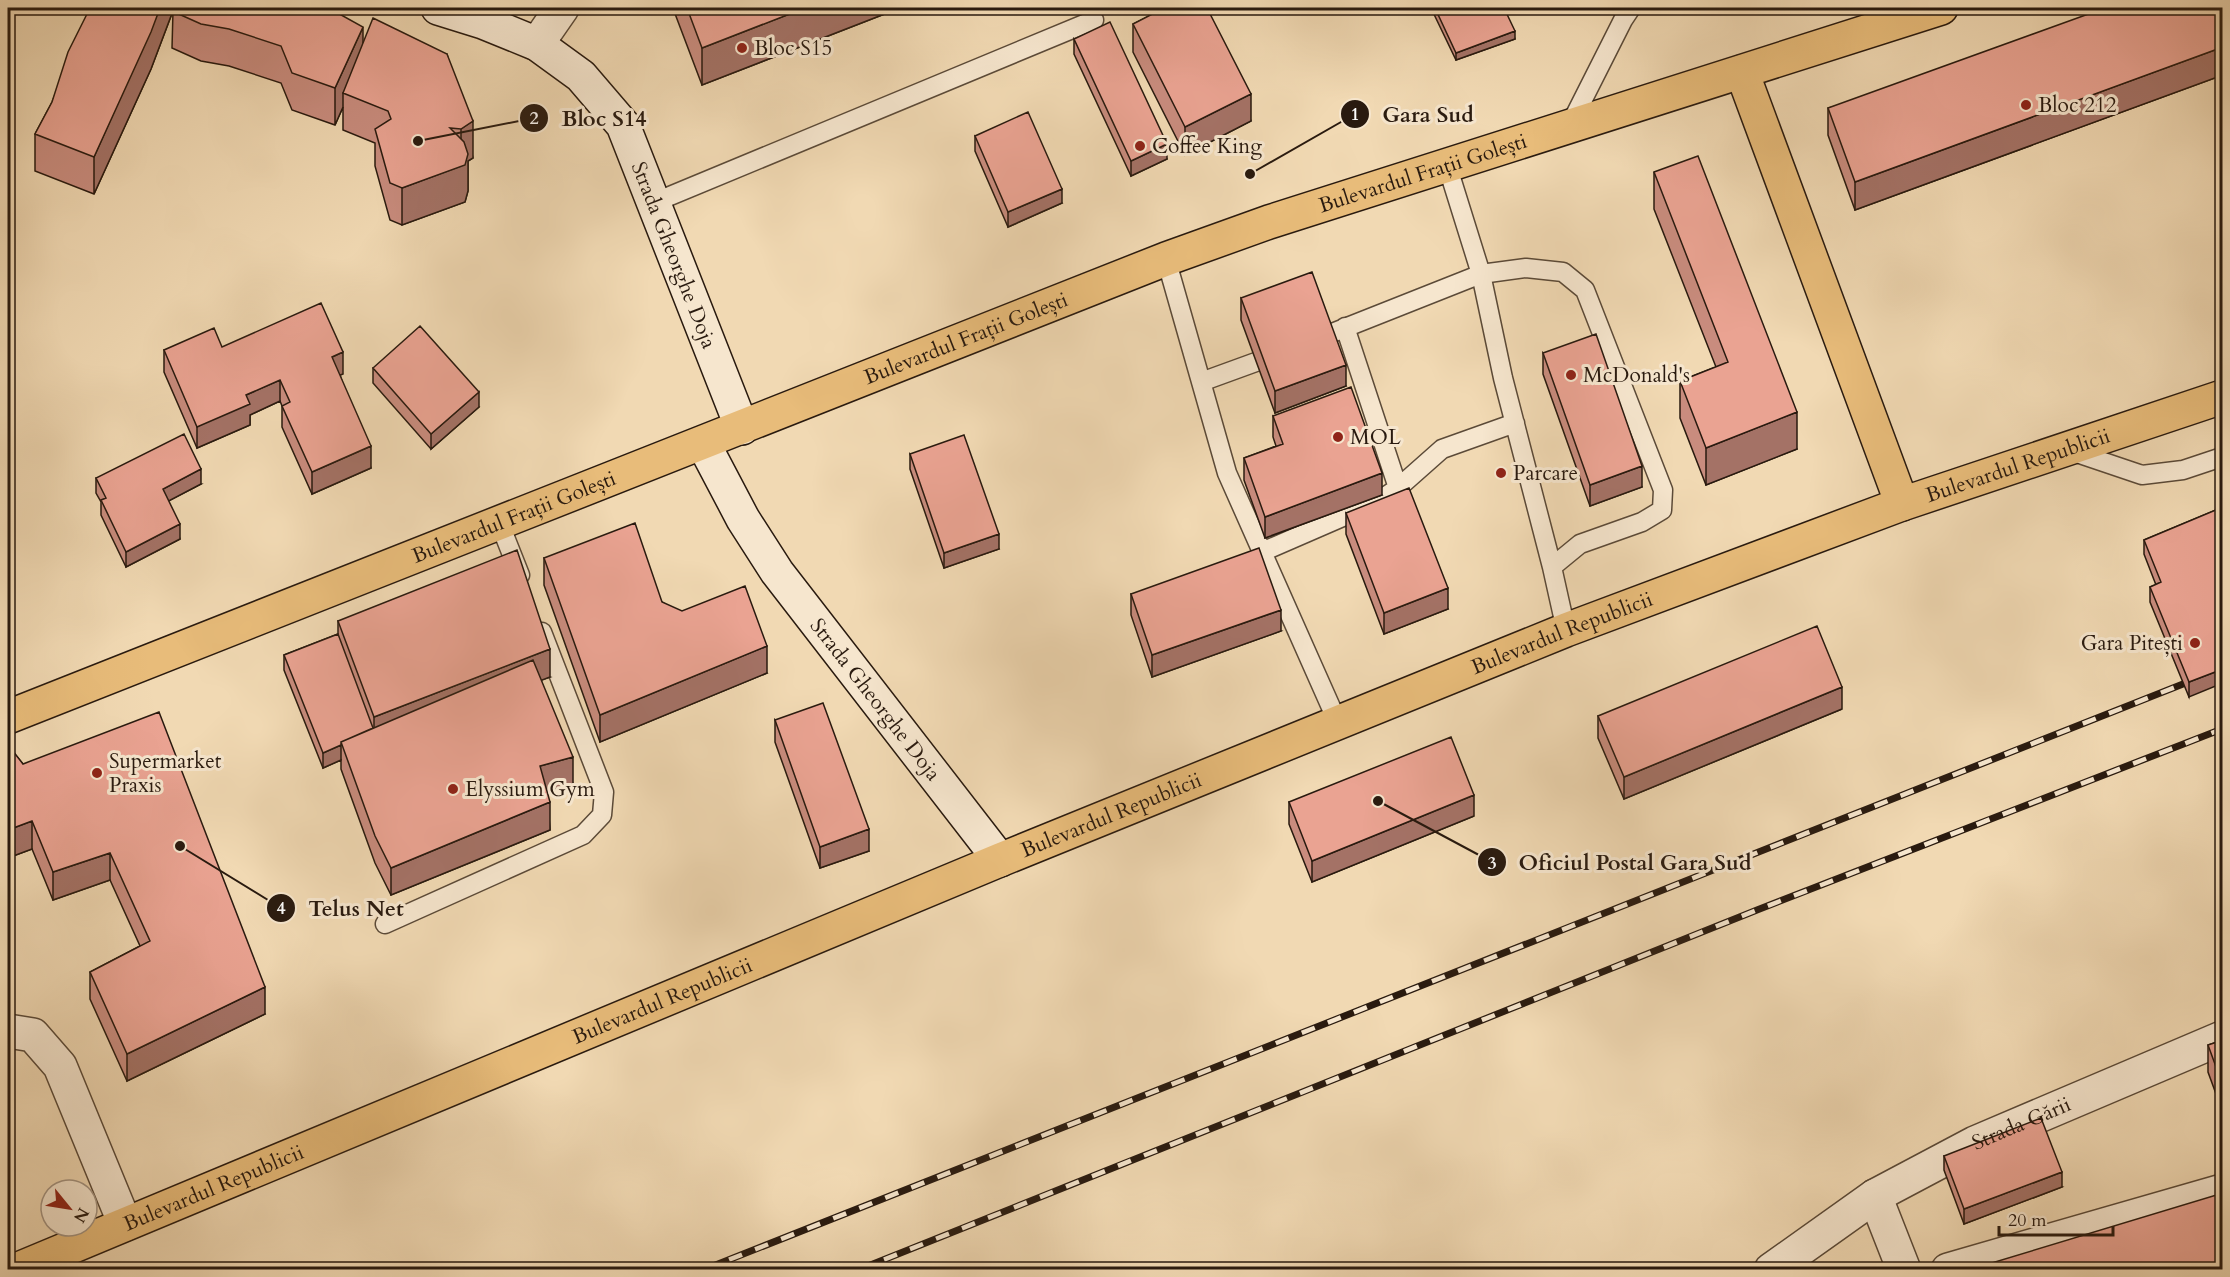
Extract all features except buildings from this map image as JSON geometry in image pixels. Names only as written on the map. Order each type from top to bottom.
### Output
[{"type":"main road","name":"Bulevardul Frații Golești","points":[[8,717],[1166,259],[1269,222],[1742,72],[1921,10]]},
{"type":"main road","points":[[1742,72],[1902,504]]},
{"type":"main road","name":"Bulevardul Republicii","points":[[16,1269],[1000,860],[1566,630],[1902,504],[2223,398]]},
{"type":"street","name":"Strada Gheorghe Doja","points":[[438,8],[483,22],[537,44],[581,76],[623,125],[742,428]]},
{"type":"street","points":[[537,44],[562,8]]},
{"type":"street","name":"Strada Gheorghe Doja","points":[[703,443],[743,519],[777,572],[1000,860]]},
{"type":"street","points":[[8,1031],[33,1035],[60,1066],[125,1224]]},
{"type":"street","name":"Strada Gării","points":[[1771,1269],[1875,1196],[1975,1143],[2223,1038]]},
{"type":"street","points":[[1948,1269],[2223,1191]]},
{"type":"street","points":[[1875,1196],[1904,1269]]},
{"type":"lane","points":[[1569,127],[1631,8]]},
{"type":"lane","points":[[653,203],[1094,20]]},
{"type":"lane","points":[[1447,165],[1481,274],[1503,378],[1566,630]]},
{"type":"lane","points":[[1166,259],[1227,473],[1338,723]]},
{"type":"lane","points":[[1327,335],[1481,274],[1527,268],[1563,272],[1585,290],[1664,490],[1662,510],[1642,522],[1580,544],[1552,567]]},
{"type":"lane","points":[[1345,327],[1398,488]]},
{"type":"lane","points":[[1201,382],[1256,362]]},
{"type":"lane","points":[[1262,552],[1377,502],[1398,488],[1442,449],[1515,423]]},
{"type":"lane","points":[[2066,449],[2142,474],[2183,470],[2223,457]]},
{"type":"lane","points":[[499,522],[524,587]]},
{"type":"lane","points":[[385,924],[583,835],[602,815],[604,792],[537,619]]},
{"type":"railway","points":[[703,1270],[2183,684]]},
{"type":"railway","points":[[858,1270],[1757,910],[2222,729]]},
{"type":"place","name":"Bloc S15","points":[[742,48]]},
{"type":"place","name":"Bloc 212","points":[[2026,105]]},
{"type":"place","name":"Bloc S14","points":[[418,141]]},
{"type":"place","name":"Coffee King","points":[[1140,146]]},
{"type":"place","name":"Gara Sud","points":[[1250,174]]},
{"type":"place","name":"McDonald's","points":[[1571,375]]},
{"type":"place","name":"MOL","points":[[1338,437]]},
{"type":"place","name":"Parcare","points":[[1501,473]]},
{"type":"place","name":"Gara Pitești","points":[[2195,643]]},
{"type":"place","name":"Supermarket Praxis","points":[[97,773]]},
{"type":"place","name":"Elyssium Gym","points":[[453,789]]},
{"type":"place","name":"Oficiul Postal Gara Sud","points":[[1378,801]]},
{"type":"place","name":"Telus Net","points":[[180,846]]}]
